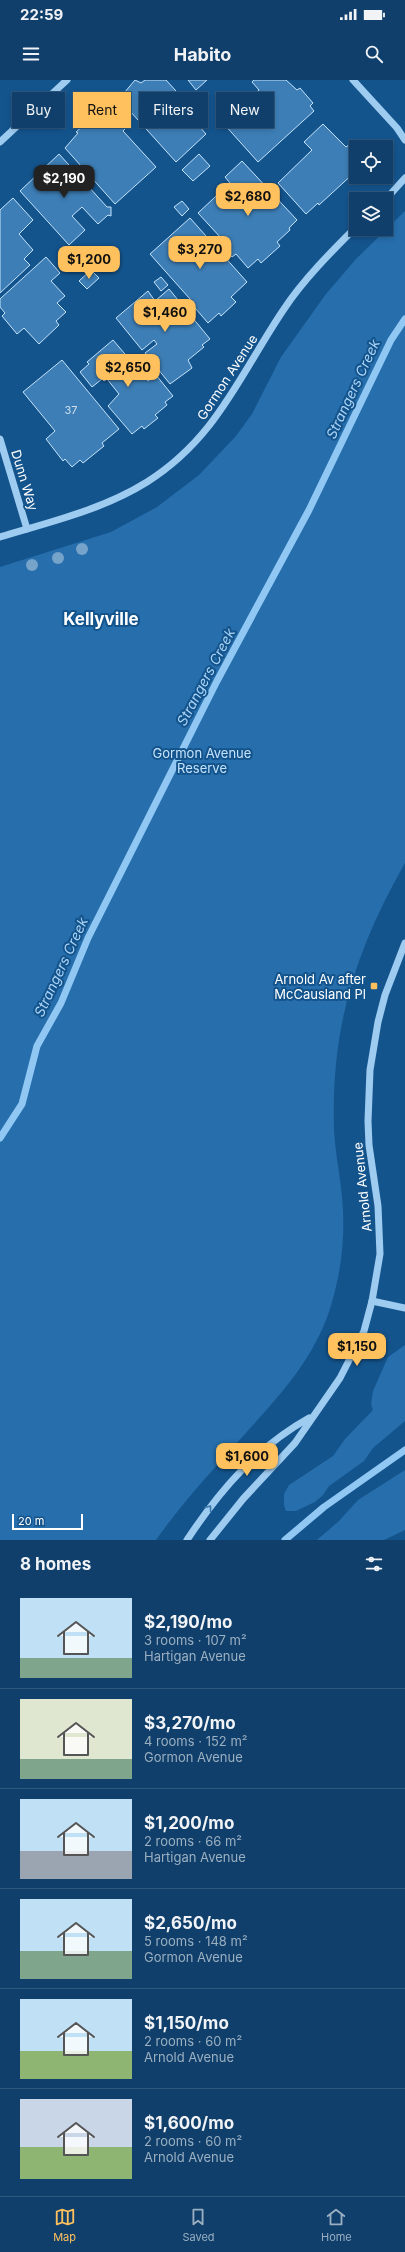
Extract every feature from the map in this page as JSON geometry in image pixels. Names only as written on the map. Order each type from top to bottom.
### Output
[{"type":"street","points":[[0,142],[67,80]]},
{"type":"street","points":[[353,80],[397,128],[405,140]]},
{"type":"street","points":[[392,192],[405,178]]},
{"type":"street","name":"Gormon Avenue","points":[[0,537],[98,507],[123,496],[170,466],[190,448],[219,415],[286,306],[349,235]]},
{"type":"street","name":"Dunn Way","points":[[0,439],[27,529]]},
{"type":"street","name":"Arnold Avenue","points":[[210,1540],[243,1499],[282,1458],[340,1378],[364,1331],[372,1301],[378,1268],[380,1229],[369,1146],[368,1121],[370,1070],[377,1028],[385,996],[405,944]]},
{"type":"street","points":[[372,1301],[405,1308]]},
{"type":"street","name":"Arnold Avenue","points":[[187,1540],[218,1496],[254,1456],[285,1431],[311,1417]]},
{"type":"green space","name":"Gormon Avenue Reserve","points":[[405,211],[405,863],[372,927],[350,991],[342,1023],[334,1092],[334,1129],[342,1197],[343,1241],[337,1284],[329,1312],[323,1328],[307,1358],[287,1386],[191,1495],[156,1540],[0,1540],[0,567],[111,532],[157,507],[199,475],[236,436],[252,414],[281,357],[326,294],[356,259],[379,236],[393,236],[393,223]]},
{"type":"green space","points":[[405,1345],[405,1421],[373,1448],[364,1461],[329,1486],[323,1495],[315,1502],[296,1511],[286,1511],[284,1505],[284,1494],[289,1485],[333,1456],[345,1439],[373,1410],[371,1404],[373,1391],[388,1357]]},
{"type":"green space","points":[[405,1470],[405,1530],[384,1540],[317,1540],[339,1521],[358,1500]]},
{"type":"building","points":[[135,80],[141,83],[145,80],[166,80],[177,92],[139,92],[139,121],[131,112],[131,92],[125,92]]},
{"type":"building","points":[[188,80],[207,80],[196,90]]},
{"type":"building","points":[[254,80],[286,80],[297,90],[300,88],[313,103],[310,106],[314,111],[258,162],[227,128],[274,128],[274,92],[257,92],[259,90],[252,82]]},
{"type":"building","points":[[323,124],[346,147],[349,145],[349,177],[319,205],[318,203],[306,214],[278,183],[312,150],[304,142]]},
{"type":"building","points":[[80,128],[126,128],[123,131],[156,167],[115,204],[65,148],[78,133],[76,132]]},
{"type":"building","points":[[145,128],[201,128],[206,134],[176,162]]},
{"type":"building","points":[[59,154],[107,207],[111,207],[111,216],[108,215],[98,224],[82,207],[72,216],[85,230],[69,245],[20,191]]},
{"type":"building","points":[[199,154],[210,166],[193,181],[182,170]]},
{"type":"building","points":[[242,161],[297,220],[289,228],[290,230],[277,242],[280,246],[261,263],[258,259],[248,268],[236,254],[232,257],[217,241],[221,238],[198,213],[230,183],[225,177]]},
{"type":"building","points":[[13,198],[33,220],[19,234],[33,250],[24,259],[30,265],[0,293],[0,210]]},
{"type":"building","points":[[182,201],[189,209],[182,216],[174,207]]},
{"type":"building","points":[[190,218],[247,282],[231,297],[236,302],[221,316],[219,313],[208,323],[189,301],[190,299],[150,254]]},
{"type":"building","points":[[46,257],[60,273],[51,281],[65,296],[57,303],[66,312],[56,321],[59,325],[39,344],[24,328],[17,334],[2,316],[5,313],[0,307],[0,299]]},
{"type":"building","points":[[91,270],[99,278],[87,289],[79,281]]},
{"type":"building","points":[[161,277],[168,285],[161,291],[154,282]]},
{"type":"building","points":[[169,289],[210,339],[202,345],[204,347],[188,360],[192,368],[170,384],[145,353],[157,344],[154,340],[142,350],[116,318],[148,291],[155,301]]},
{"type":"building","points":[[113,340],[148,381],[156,375],[173,396],[165,402],[167,405],[155,415],[158,418],[144,429],[142,426],[132,434],[108,406],[119,394],[107,379],[104,381],[102,379],[92,387],[80,372],[89,364],[87,362]]},
{"type":"building","points":[[62,360],[119,429],[102,443],[104,446],[83,463],[80,460],[72,467],[65,459],[63,461],[46,439],[55,431],[23,392]]},
{"type":"waterway","name":"Strangers Creek","points":[[0,1138],[22,1104],[37,1046],[61,1003],[88,938],[217,681],[309,510],[391,340],[405,319]]},
{"type":"waterway","points":[[285,1540],[324,1507],[405,1450]]},
{"type":"place","name":"Arnold Av after McCausland Pl","points":[[374,986]]},
{"type":"district","name":"Kellyville","points":[[101,619]]}]
